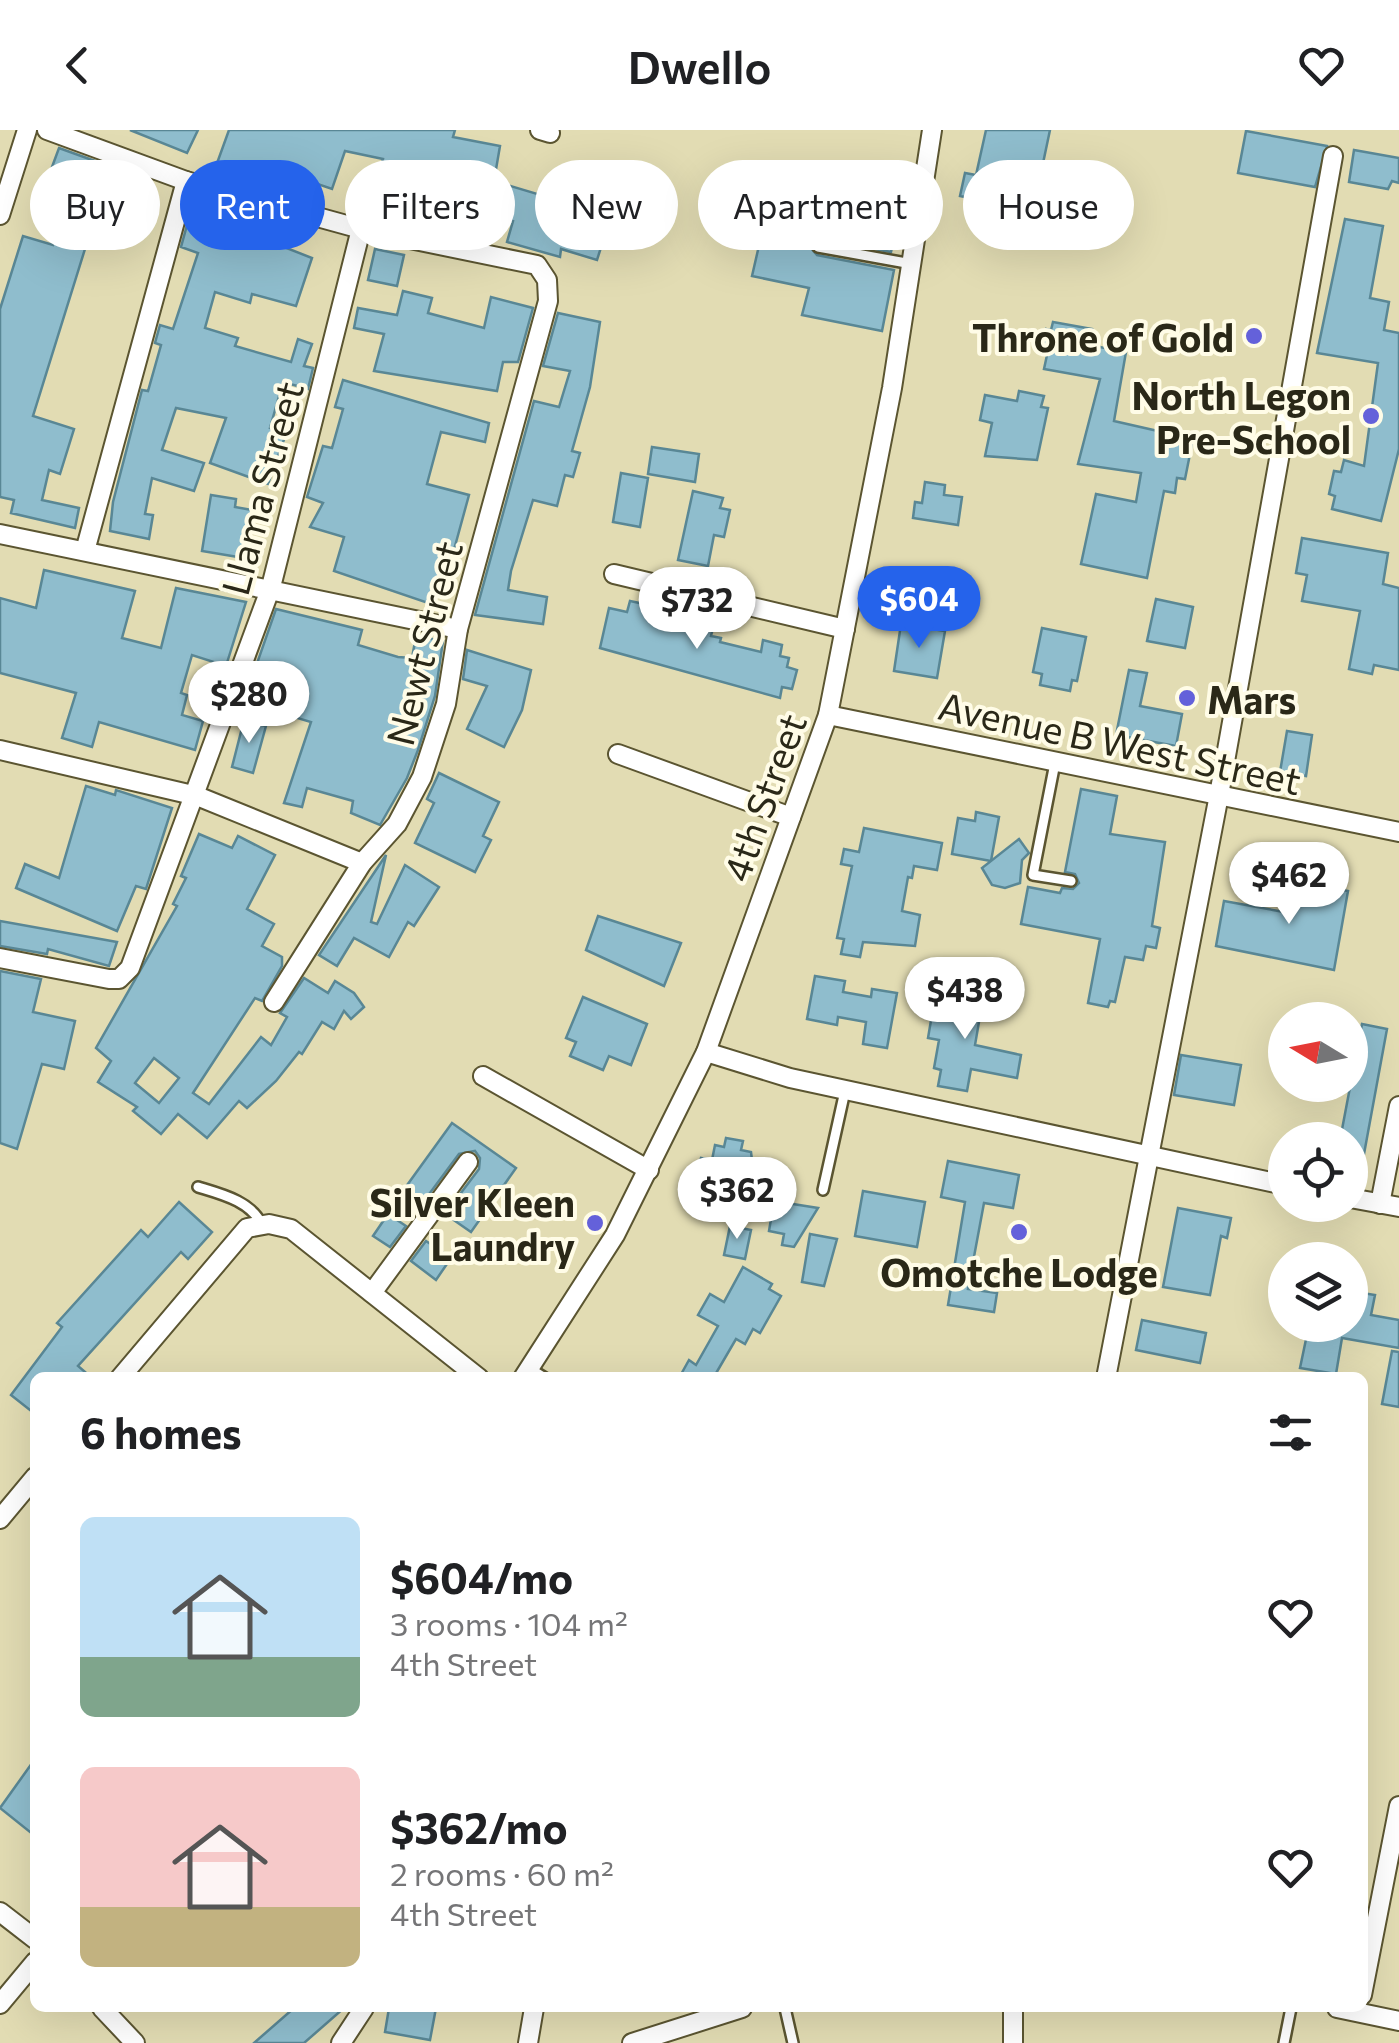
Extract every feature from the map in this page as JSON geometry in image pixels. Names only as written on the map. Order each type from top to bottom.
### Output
[{"type":"street","points":[[0,214],[26,130]]},
{"type":"street","points":[[48,130],[180,178]]},
{"type":"street","name":"4th Street","points":[[533,1372],[615,1235],[706,1052],[828,716],[912,264],[932,130]]},
{"type":"street","points":[[1107,1372],[1219,795],[1333,156]]},
{"type":"street","points":[[85,551],[180,202]]},
{"type":"street","name":"Llama Street","points":[[0,958],[120,980],[130,968],[197,796],[271,587],[356,250]]},
{"type":"street","name":"Newt Street","points":[[274,1002],[362,863],[397,824],[422,777],[446,704],[458,629],[548,301],[547,280],[538,265],[464,250]]},
{"type":"street","points":[[0,534],[271,587],[458,629]]},
{"type":"street","points":[[614,574],[845,629]]},
{"type":"street","name":"Avenue B West Street","points":[[828,716],[1399,832]]},
{"type":"street","points":[[0,750],[197,796],[362,863]]},
{"type":"street","points":[[618,754],[791,817]]},
{"type":"street","points":[[706,1052],[845,1090],[1268,1181]]},
{"type":"street","points":[[483,1076],[649,1170]]},
{"type":"street","points":[[1390,1206],[1399,1106]]},
{"type":"street","points":[[372,1292],[468,1162]]},
{"type":"street","points":[[125,1372],[246,1228],[262,1225],[291,1229],[471,1372]]},
{"type":"street","points":[[0,1519],[30,1483]]},
{"type":"street","points":[[1368,1968],[1399,1806]]},
{"type":"street","points":[[0,1912],[30,1935]]},
{"type":"street","points":[[0,2004],[30,1968]]},
{"type":"street","points":[[1368,2008],[1399,2020]]},
{"type":"street","points":[[106,2012],[135,2043]]},
{"type":"street","points":[[341,2043],[361,2012]]},
{"type":"street","points":[[528,2043],[533,2012]]},
{"type":"street","points":[[632,2043],[708,2012]]},
{"type":"street","points":[[1013,2043],[1014,2012]]},
{"type":"lane","points":[[835,250],[912,264]]},
{"type":"lane","points":[[1056,762],[1034,875],[1071,881]]},
{"type":"lane","points":[[823,1190],[845,1090]]},
{"type":"lane","points":[[198,1187],[238,1202],[258,1216],[262,1225]]},
{"type":"lane","points":[[786,2012],[793,2043]]},
{"type":"lane","points":[[1284,2043],[1291,2012]]},
{"type":"building","points":[[130,130],[198,130],[187,153]]},
{"type":"building","points":[[229,130],[455,130],[453,137],[500,146],[498,160],[383,160],[345,151],[332,189],[325,187],[325,160],[218,160]]},
{"type":"building","points":[[986,130],[1050,130],[1044,160],[979,160]]},
{"type":"building","points":[[1246,131],[1327,146],[1315,187],[1238,173]]},
{"type":"building","points":[[59,148],[92,160],[55,160]]},
{"type":"building","points":[[1354,150],[1399,158],[1399,183],[1392,181],[1388,189],[1349,182]]},
{"type":"building","points":[[515,187],[535,193],[535,250],[515,244]]},
{"type":"building","points":[[1345,219],[1383,226],[1370,298],[1389,302],[1384,330],[1399,333],[1399,449],[1381,521],[1332,509],[1335,496],[1329,494],[1334,471],[1341,472],[1344,460],[1364,466],[1378,363],[1317,353]]},
{"type":"building","points":[[23,236],[30,238],[30,250],[85,250],[33,416],[74,429],[60,474],[49,470],[42,500],[79,508],[75,528],[11,513],[14,500],[0,497],[0,309]]},
{"type":"building","points":[[190,250],[292,250],[312,258],[296,306],[252,294],[250,303],[215,292],[205,328],[238,338],[235,346],[291,362],[298,339],[312,344],[304,366],[313,368],[308,389],[283,382],[270,428],[286,434],[268,484],[210,463],[226,418],[176,408],[162,450],[204,463],[194,491],[152,478],[145,514],[153,515],[149,539],[110,531],[113,502],[142,390],[148,391],[161,345],[155,343],[160,325],[173,329],[198,253]]},
{"type":"building","points":[[375,250],[404,255],[397,286],[368,280]]},
{"type":"building","points":[[535,250],[561,250],[560,257]]},
{"type":"building","points":[[564,250],[600,250],[597,260]]},
{"type":"building","points":[[758,250],[813,250],[817,255],[894,270],[882,331],[802,315],[809,288],[752,276]]},
{"type":"building","points":[[403,291],[432,298],[428,313],[484,328],[491,297],[533,308],[518,362],[503,362],[497,391],[374,371],[384,334],[354,328],[358,308],[397,315]]},
{"type":"building","points":[[558,313],[600,322],[590,387],[572,451],[580,453],[573,477],[565,475],[557,506],[533,500],[511,571],[508,590],[547,597],[543,624],[475,615],[534,401],[559,407],[570,371],[543,366]]},
{"type":"building","points":[[1053,322],[1092,329],[1089,345],[1126,352],[1114,421],[1193,439],[1185,479],[1177,478],[1175,493],[1164,491],[1147,578],[1081,564],[1096,494],[1136,502],[1141,473],[1078,464],[1100,379],[1044,369],[1047,355],[1041,354],[1046,329],[1051,330]]},
{"type":"building","points":[[343,380],[489,423],[485,442],[441,432],[427,484],[469,495],[446,579],[437,578],[428,603],[334,571],[344,537],[310,527],[323,503],[307,497],[323,446],[332,448],[343,409],[335,407]]},
{"type":"building","points":[[1019,391],[1044,396],[1041,407],[1048,408],[1037,460],[985,456],[992,423],[980,420],[985,395],[1017,401]]},
{"type":"building","points":[[652,447],[699,454],[695,482],[648,474]]},
{"type":"building","points":[[621,473],[648,478],[640,527],[613,522]]},
{"type":"building","points":[[925,482],[945,485],[944,495],[962,497],[958,525],[913,518],[915,502],[922,503]]},
{"type":"building","points":[[693,491],[723,498],[720,508],[730,510],[724,537],[714,535],[708,566],[678,560]]},
{"type":"building","points":[[211,495],[236,499],[235,507],[252,510],[244,558],[202,551]]},
{"type":"building","points":[[1302,538],[1388,553],[1383,584],[1399,588],[1399,670],[1374,665],[1372,674],[1349,669],[1360,611],[1302,601],[1307,575],[1296,573]]},
{"type":"building","points":[[44,570],[135,591],[122,638],[161,648],[176,588],[246,602],[226,666],[192,655],[181,693],[187,695],[182,715],[203,721],[195,750],[99,722],[92,747],[62,738],[76,693],[0,673],[0,598],[36,608]]},
{"type":"building","points":[[1156,599],[1193,607],[1185,648],[1147,641]]},
{"type":"building","points":[[630,601],[649,605],[646,617],[655,622],[692,631],[695,619],[714,624],[711,636],[721,638],[720,642],[761,652],[763,640],[782,645],[780,656],[789,658],[787,667],[797,670],[792,689],[782,687],[780,698],[600,648],[609,608],[627,612]]},
{"type":"building","points":[[276,609],[362,630],[358,645],[398,657],[412,658],[416,636],[443,641],[435,696],[418,750],[380,825],[351,813],[353,801],[307,788],[302,807],[284,803],[311,722],[274,711],[277,700],[247,692]]},
{"type":"building","points":[[901,624],[945,631],[937,678],[894,671]]},
{"type":"building","points":[[1042,628],[1086,637],[1077,681],[1072,680],[1070,691],[1040,685],[1042,674],[1033,672]]},
{"type":"building","points":[[467,650],[531,670],[522,710],[504,747],[467,729],[487,686],[463,679]]},
{"type":"building","points":[[1129,670],[1147,673],[1140,706],[1182,714],[1176,746],[1116,735]]},
{"type":"building","points":[[244,720],[266,726],[253,773],[232,767]]},
{"type":"building","points":[[1287,731],[1312,735],[1306,776],[1280,772]]},
{"type":"building","points":[[439,773],[499,802],[483,836],[491,840],[475,872],[415,843],[434,803],[427,799]]},
{"type":"building","points":[[86,786],[115,795],[116,790],[172,808],[146,889],[136,886],[117,931],[16,888],[25,864],[59,878]]},
{"type":"building","points":[[1081,789],[1117,796],[1110,834],[1165,842],[1152,926],[1160,928],[1156,948],[1146,946],[1143,960],[1125,957],[1115,1002],[1110,1001],[1108,1007],[1088,1003],[1100,939],[1021,924],[1028,887],[1060,893],[1062,888],[1073,889],[1079,883],[1075,874],[1065,872]]},
{"type":"building","points":[[976,812],[999,817],[991,861],[952,854],[958,818],[975,821]]},
{"type":"building","points":[[864,828],[942,843],[937,870],[914,866],[912,878],[908,877],[902,911],[920,915],[915,946],[863,942],[860,957],[841,954],[844,939],[837,938],[852,866],[841,864],[844,849],[859,852]]},
{"type":"building","points":[[199,834],[232,848],[238,836],[275,855],[247,909],[274,924],[262,946],[282,957],[282,966],[262,1001],[255,998],[193,1093],[209,1104],[261,1037],[271,1045],[287,1017],[280,1013],[304,978],[328,993],[335,981],[354,993],[364,1007],[351,1019],[344,1011],[334,1029],[322,1022],[302,1054],[299,1052],[276,1081],[247,1108],[239,1101],[207,1138],[178,1114],[161,1134],[133,1111],[137,1107],[98,1082],[111,1061],[96,1048],[177,906],[173,904],[186,878],[181,876]],"holes":[[[154,1058],[179,1078],[159,1103],[135,1083]]]},
{"type":"building","points":[[1019,839],[1029,853],[1022,860],[1020,883],[1005,888],[992,885],[982,868]]},
{"type":"building","points":[[386,855],[371,922],[377,924],[405,865],[439,887],[414,926],[408,922],[389,957],[354,938],[337,966],[319,955]]},
{"type":"building","points":[[1290,880],[1348,891],[1334,970],[1216,946],[1224,901],[1284,912]]},
{"type":"building","points":[[598,916],[681,943],[664,986],[586,950]]},
{"type":"building","points":[[0,921],[117,942],[109,966],[48,949],[47,954],[0,946]]},
{"type":"building","points":[[0,971],[41,979],[33,1012],[75,1021],[64,1069],[42,1064],[17,1149],[0,1143]]},
{"type":"building","points":[[815,976],[845,981],[843,992],[871,997],[872,989],[897,993],[887,1048],[863,1044],[866,1022],[838,1017],[837,1025],[807,1019]]},
{"type":"building","points":[[949,986],[984,993],[975,1045],[1021,1055],[1017,1078],[971,1069],[967,1091],[938,1086],[941,1070],[934,1068],[939,1040],[928,1038],[934,1003],[946,1005]]},
{"type":"building","points":[[583,997],[647,1024],[631,1065],[609,1056],[603,1070],[570,1056],[576,1042],[566,1038]]},
{"type":"building","points":[[1368,1025],[1387,1029],[1368,1132],[1368,1122],[1343,1122],[1347,1102],[1368,1102]]},
{"type":"building","points":[[1181,1055],[1241,1065],[1234,1105],[1174,1095]]},
{"type":"building","points":[[452,1123],[516,1168],[471,1232],[445,1214],[479,1169],[480,1158],[475,1151],[459,1154],[424,1201],[405,1188]]},
{"type":"building","points":[[726,1138],[743,1141],[741,1150],[751,1152],[753,1168],[761,1170],[757,1189],[749,1187],[742,1222],[701,1214],[708,1180],[697,1177],[701,1158],[712,1160],[715,1145],[724,1147]]},
{"type":"building","points":[[948,1161],[1019,1175],[1013,1208],[984,1203],[968,1289],[997,1293],[994,1312],[948,1305],[965,1202],[941,1197]]},
{"type":"building","points":[[863,1191],[925,1202],[917,1247],[855,1236]]},
{"type":"building","points":[[774,1201],[818,1208],[794,1247],[782,1245],[784,1234],[769,1231]]},
{"type":"building","points":[[179,1202],[212,1232],[188,1259],[181,1252],[78,1366],[85,1372],[30,1372],[30,1410],[11,1395],[62,1327],[57,1323],[141,1230],[148,1237]]},
{"type":"building","points":[[1178,1208],[1231,1218],[1227,1238],[1221,1236],[1210,1295],[1163,1287]]},
{"type":"building","points":[[388,1214],[406,1226],[390,1247],[373,1236]]},
{"type":"building","points":[[730,1226],[751,1230],[745,1259],[724,1255]]},
{"type":"building","points":[[810,1234],[837,1239],[824,1286],[802,1282]]},
{"type":"building","points":[[426,1241],[451,1258],[436,1280],[411,1261]]},
{"type":"building","points":[[743,1267],[772,1284],[769,1289],[781,1296],[760,1333],[753,1329],[745,1344],[736,1339],[717,1372],[682,1372],[689,1360],[696,1365],[718,1326],[698,1315],[710,1294],[724,1302]]},
{"type":"building","points":[[1368,1294],[1375,1295],[1371,1315],[1399,1320],[1399,1348],[1365,1342],[1368,1342]]},
{"type":"building","points":[[1142,1320],[1206,1333],[1200,1363],[1136,1350]]},
{"type":"building","points":[[1305,1342],[1341,1342],[1336,1372],[1300,1368]]},
{"type":"building","points":[[1392,1351],[1399,1352],[1399,1407],[1382,1404]]},
{"type":"building","points":[[30,1766],[30,1832],[0,1808]]},
{"type":"building","points":[[289,2012],[339,2012],[304,2043],[254,2043]]},
{"type":"building","points":[[388,2012],[435,2012],[430,2040],[385,2032]]},
{"type":"place","name":"Throne of Gold","points":[[1254,336]]},
{"type":"place","name":"North Legon Pre-School","points":[[1371,416]]},
{"type":"place","name":"Mars","points":[[1187,698]]},
{"type":"place","name":"Silver Kleen Laundry","points":[[595,1223]]},
{"type":"place","name":"Omotche Lodge","points":[[1019,1232]]}]
